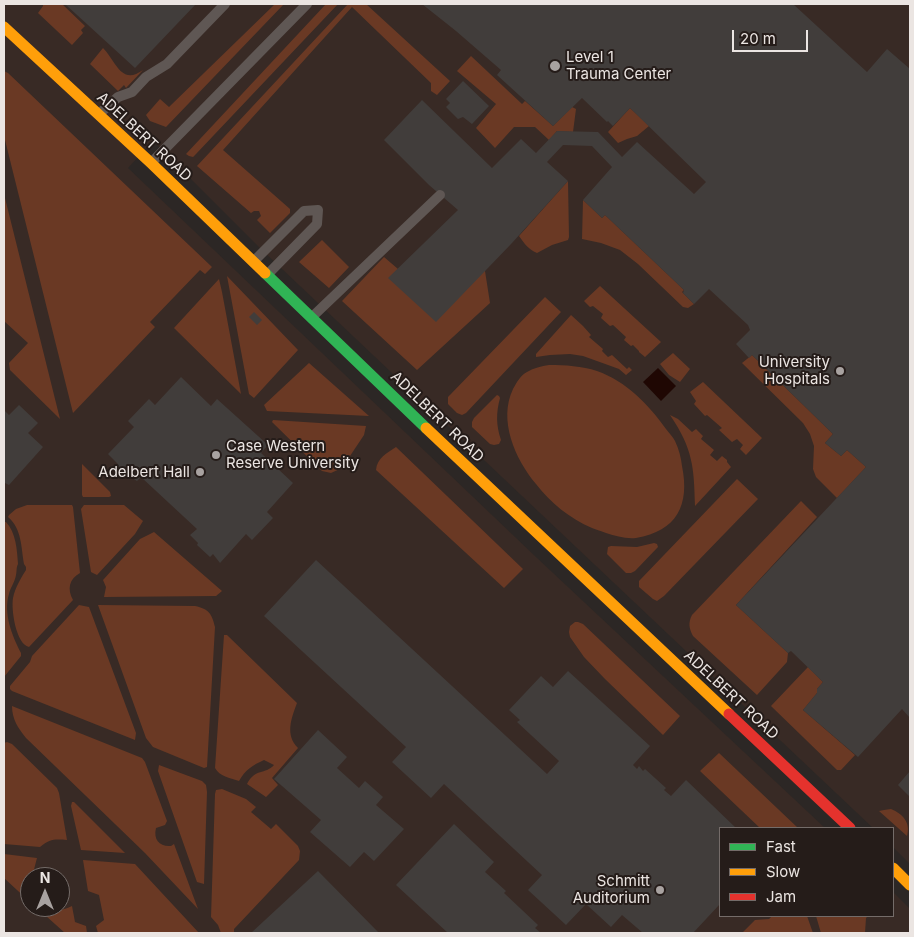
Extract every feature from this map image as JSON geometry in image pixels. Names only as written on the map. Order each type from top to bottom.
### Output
[{"type":"street","name":"ADELBERT ROAD","points":[[4,27],[151,163],[311,318],[849,827]]},
{"type":"street","points":[[894,869],[910,885]]},
{"type":"lane","points":[[98,115],[118,97],[132,92],[146,77],[167,64],[225,4]]},
{"type":"lane","points":[[151,163],[307,4]]},
{"type":"lane","points":[[311,318],[440,195]]},
{"type":"lane","points":[[253,262],[304,210],[318,210],[317,224],[267,275]]},
{"type":"shaded area","points":[[4,4],[910,4],[910,864],[894,848],[894,827],[872,827],[262,250],[153,141],[128,168],[536,557],[824,827],[719,827],[719,917],[894,917],[894,893],[910,909],[910,933],[4,933]]},
{"type":"shaded area","points":[[43,4],[62,4],[85,26],[81,30],[83,33],[72,45],[38,13]]},
{"type":"shaded area","points":[[275,4],[284,4],[166,127],[150,121],[146,115],[160,99],[169,107]]},
{"type":"shaded area","points":[[326,4],[338,4],[193,157],[186,154]]},
{"type":"shaded area","points":[[348,4],[366,4],[450,81],[437,95],[431,91],[431,83],[352,7],[223,150],[290,209],[290,213],[270,233],[257,220],[261,216],[259,211],[251,213],[197,166]]},
{"type":"shaded area","points":[[103,48],[124,73],[129,75],[143,70],[126,88],[124,85],[118,91],[90,64]]},
{"type":"shaded area","points":[[471,56],[522,104],[525,101],[553,126],[572,107],[576,109],[573,132],[557,131],[549,140],[535,127],[514,127],[495,148],[476,128],[496,104],[457,71]]},
{"type":"shaded area","points":[[4,71],[212,267],[205,274],[200,270],[150,322],[155,327],[73,413],[4,136]]},
{"type":"shaded area","points":[[630,108],[649,126],[637,136],[618,143],[608,132]]},
{"type":"shaded area","points":[[568,181],[568,240],[552,245],[537,253],[529,248],[519,236]]},
{"type":"shaded area","points":[[4,194],[60,419],[10,370],[9,363],[28,343],[4,321]]},
{"type":"shaded area","points":[[583,200],[602,218],[605,215],[684,290],[682,292],[694,304],[688,308],[683,307],[638,264],[620,250],[582,239]]},
{"type":"shaded area","points":[[322,240],[349,267],[329,288],[299,262]]},
{"type":"shaded area","points":[[384,257],[398,269],[485,271],[490,303],[417,370],[342,301]]},
{"type":"shaded area","points":[[227,276],[298,350],[254,398],[249,394]]},
{"type":"shaded area","points":[[219,279],[222,292],[241,394],[174,328]]},
{"type":"shaded area","points":[[600,286],[661,342],[645,357],[633,345],[631,346],[624,340],[626,337],[613,325],[610,326],[601,318],[603,314],[593,306],[590,307],[584,301]]},
{"type":"shaded area","points":[[545,297],[561,312],[466,413],[462,415],[457,413],[448,404],[448,397]]},
{"type":"shaded area","points":[[571,315],[591,335],[589,337],[603,349],[602,351],[608,357],[612,355],[627,369],[629,367],[632,370],[626,375],[619,369],[583,356],[570,354],[536,357],[536,354]]},
{"type":"shaded area","points":[[673,353],[690,369],[680,382],[669,375],[660,364]]},
{"type":"shaded area","points":[[752,355],[833,434],[825,443],[841,456],[847,450],[866,467],[837,498],[816,477],[813,469],[814,446],[810,434],[803,423],[742,363]]},
{"type":"shaded area","points":[[309,363],[369,416],[267,411],[264,405]]},
{"type":"shaded area","points":[[549,365],[591,369],[608,375],[636,395],[673,438],[678,447],[681,460],[684,493],[682,504],[677,514],[662,529],[636,538],[624,538],[594,529],[576,520],[561,509],[528,474],[511,439],[507,413],[509,401],[513,389],[522,375],[535,368]]},
{"type":"shaded area","points":[[658,368],[676,386],[661,401],[643,382]]},
{"type":"shaded area","points":[[703,382],[762,438],[746,455],[740,449],[743,445],[737,439],[732,442],[719,430],[722,428],[707,415],[705,416],[694,404],[696,401],[690,392]]},
{"type":"shaded area","points":[[497,395],[500,398],[497,419],[501,440],[499,444],[494,445],[490,444],[472,427],[472,422]]},
{"type":"shaded area","points":[[670,415],[678,419],[692,432],[696,429],[703,436],[701,439],[714,450],[710,455],[717,461],[722,456],[731,467],[695,506],[693,469],[688,448]]},
{"type":"shaded area","points":[[273,420],[366,426],[364,435],[342,468],[331,473],[322,471],[272,422]]},
{"type":"shaded area","points":[[396,447],[523,569],[504,588],[376,470],[380,459]]},
{"type":"shaded area","points":[[82,464],[110,492],[111,496],[83,497]]},
{"type":"shaded area","points":[[737,479],[758,499],[664,596],[657,601],[653,599],[639,587],[639,581]]},
{"type":"shaded area","points":[[801,501],[817,517],[736,605],[788,653],[787,662],[757,695],[693,636],[690,621],[692,615]]},
{"type":"shaded area","points":[[27,505],[72,505],[80,573],[71,581],[70,592],[73,600],[29,647],[24,645],[15,626],[13,598],[26,567],[16,527],[8,517],[16,509]]},
{"type":"shaded area","points":[[84,505],[124,505],[143,521],[135,534],[97,575],[91,572],[81,509]]},
{"type":"shaded area","points":[[4,522],[12,531],[16,547],[18,564],[7,601],[7,609],[9,624],[21,656],[4,677]]},
{"type":"shaded area","points":[[154,532],[222,591],[216,596],[104,597],[106,587],[103,580],[140,539]]},
{"type":"shaded area","points":[[654,543],[658,547],[631,573],[626,573],[607,554],[608,547],[611,546],[637,547]]},
{"type":"shaded area","points":[[79,605],[89,607],[136,733],[135,740],[10,689],[10,686],[30,662],[32,656]]},
{"type":"shaded area","points":[[98,605],[195,606],[204,609],[211,615],[215,627],[207,767],[204,768],[153,747],[146,738]]},
{"type":"shaded area","points":[[575,622],[583,624],[680,716],[663,735],[584,657],[570,637],[570,626]]},
{"type":"shaded area","points":[[224,635],[227,635],[297,703],[291,721],[290,732],[298,748],[272,778],[278,785],[266,797],[247,784],[253,776],[274,765],[264,760],[250,768],[239,781],[223,775],[215,768]]},
{"type":"shaded area","points":[[808,667],[823,682],[817,689],[817,693],[803,710],[855,755],[841,770],[837,770],[771,706]]},
{"type":"shaded area","points":[[12,706],[142,758],[167,821],[165,825],[156,828],[155,832],[158,842],[167,846],[174,844],[198,909],[145,853],[26,738],[16,723]]},
{"type":"shaded area","points":[[4,743],[12,744],[57,788],[67,840],[52,840],[40,847],[4,844]]},
{"type":"shaded area","points":[[719,753],[797,827],[759,827],[700,771]]},
{"type":"shaded area","points":[[159,765],[202,781],[206,785],[204,884],[197,882],[158,771]]},
{"type":"shaded area","points":[[222,789],[246,799],[256,807],[251,812],[271,829],[276,824],[298,846],[300,851],[299,860],[234,929],[234,933],[221,933],[218,925],[211,917],[215,794],[216,790]]},
{"type":"shaded area","points":[[72,802],[125,853],[81,850],[71,806]]},
{"type":"shaded area","points":[[891,809],[899,814],[907,823],[907,836],[879,811]]},
{"type":"shaded area","points":[[4,854],[37,858],[35,867],[20,867],[20,893],[4,878]]},
{"type":"shaded area","points":[[83,860],[135,864],[199,933],[98,933],[96,926],[104,920],[99,895],[88,891]]},
{"type":"shaded area","points":[[72,906],[75,922],[86,926],[87,933],[65,933],[47,917],[70,917],[70,907]]},
{"type":"shaded area","points":[[771,917],[807,917],[813,933],[742,933],[755,920],[769,919]]},
{"type":"shaded area","points":[[816,917],[867,917],[865,933],[821,933]]},
{"type":"building","points":[[65,4],[196,4],[135,68]]},
{"type":"building","name":"University Hospitals","points":[[422,4],[793,4],[867,72],[887,49],[910,69],[910,718],[902,709],[858,757],[803,710],[817,693],[817,689],[823,682],[791,651],[788,653],[736,605],[866,467],[847,450],[841,456],[825,443],[833,434],[752,355],[749,358],[736,344],[750,330],[748,325],[709,289],[694,304],[683,293],[684,290],[605,215],[602,218],[583,200],[612,167],[592,146],[563,145],[547,162],[568,181],[436,322],[388,278],[458,210],[429,185],[384,140],[422,100],[492,168],[521,139],[536,153],[557,131],[598,132],[622,157],[637,142],[694,194],[706,182],[630,108],[613,126],[582,98],[553,126],[497,75],[501,70]]},
{"type":"building","points":[[463,81],[489,106],[472,124],[463,117],[458,119],[446,107],[450,103],[446,99]]},
{"type":"building","points":[[254,312],[262,320],[257,325],[249,317]]},
{"type":"building","name":"Adelbert Hall","points":[[181,377],[211,406],[217,399],[268,445],[261,453],[293,483],[267,512],[273,518],[252,540],[246,534],[220,563],[213,554],[210,557],[197,545],[198,543],[190,535],[197,529],[141,477],[137,481],[129,476],[127,478],[114,467],[118,464],[108,454],[134,427],[128,421],[149,399],[155,405]]},
{"type":"building","points":[[19,405],[38,423],[28,433],[43,447],[9,485],[5,483],[4,485],[4,410],[9,415]]},
{"type":"building","points":[[316,560],[547,774],[559,761],[517,722],[520,720],[509,710],[541,676],[553,687],[568,671],[650,746],[633,765],[637,769],[639,766],[643,771],[645,769],[666,788],[664,790],[671,796],[686,780],[735,827],[719,827],[719,905],[693,933],[643,933],[622,915],[611,927],[586,904],[566,925],[528,890],[542,875],[444,784],[431,798],[392,762],[406,747],[264,616]]},
{"type":"building","points":[[318,730],[347,757],[337,768],[359,788],[365,781],[383,797],[376,805],[404,829],[374,861],[364,852],[350,867],[310,832],[321,820],[274,779]]},
{"type":"building","points":[[910,771],[910,797],[898,785]]},
{"type":"building","points":[[454,824],[494,862],[485,872],[538,925],[535,928],[541,933],[448,933],[396,885]]},
{"type":"building","points":[[318,871],[379,933],[251,933]]},
{"type":"traffic: fast","points":[[265,273],[426,428]]},
{"type":"traffic: slow","points":[[4,27],[151,163],[265,273]]},
{"type":"traffic: slow","points":[[426,428],[729,714]]},
{"type":"traffic: slow","points":[[894,869],[910,885]]},
{"type":"traffic: jam","points":[[729,714],[849,827]]},
{"type":"place","name":"Level 1 Trauma Center","points":[[555,66]]},
{"type":"place","name":"University Hospitals","points":[[840,371]]},
{"type":"place","name":"Case Western Reserve University","points":[[216,455]]},
{"type":"place","name":"Adelbert Hall","points":[[200,472]]},
{"type":"place","name":"Schmitt Auditorium","points":[[660,890]]}]
